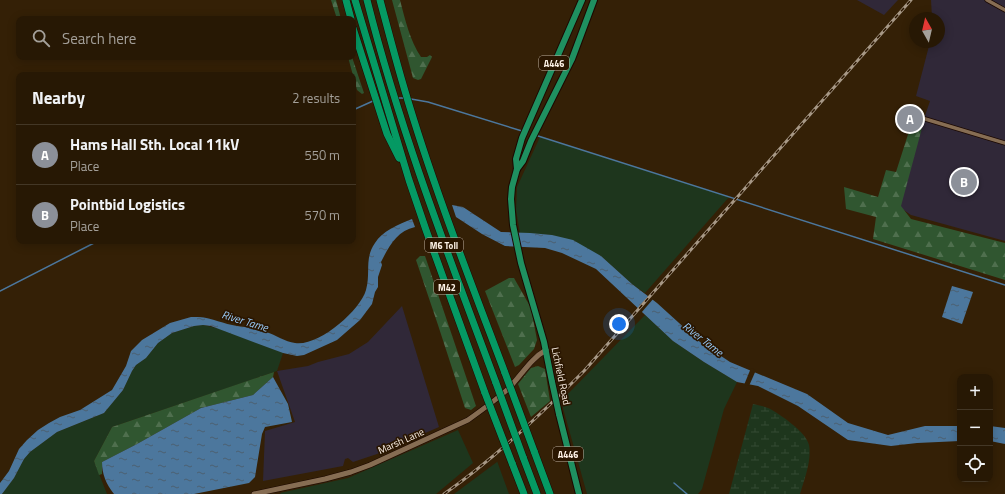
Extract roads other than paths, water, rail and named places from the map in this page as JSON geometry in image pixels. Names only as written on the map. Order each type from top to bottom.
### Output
[{"type":"highway","points":[[346,0],[350,16]]},
{"type":"highway","name":"M42","points":[[355,0],[386,106],[426,230],[485,393],[524,494]]},
{"type":"highway","name":"M6 Toll","points":[[368,0],[392,89],[437,223],[537,494]]},
{"type":"highway","name":"M42","points":[[380,0],[409,106],[441,201],[550,494]]},
{"type":"highway","name":"A446","points":[[517,169],[516,159],[526,126],[582,0]]},
{"type":"highway","name":"A446","points":[[517,169],[523,161],[531,141],[572,59],[594,0]]},
{"type":"highway","points":[[356,38],[387,134],[409,180]]},
{"type":"highway","name":"Lichfield Road","points":[[517,169],[512,187],[511,200],[513,225],[521,263],[535,307],[546,350],[559,414],[579,494]]},
{"type":"main road","name":"Marsh Lane","points":[[254,494],[325,479],[350,472],[370,465],[468,420],[508,389],[538,354],[546,350]]},
{"type":"main road","points":[[533,361],[547,357]]},
{"type":"street","points":[[987,0],[1005,10]]},
{"type":"street","points":[[922,118],[1005,143]]},
{"type":"water","points":[[452,205],[463,207],[501,232],[552,235],[573,240],[601,256],[632,284],[657,303],[700,342],[730,362],[807,394],[848,423],[888,435],[925,426],[957,426],[957,441],[891,446],[848,440],[798,406],[758,386],[737,382],[673,341],[596,269],[562,253],[545,248],[505,246],[482,234],[456,217]]},
{"type":"water","points":[[412,219],[415,227],[403,232],[394,240],[381,262],[382,265],[378,277],[378,287],[372,304],[360,320],[337,340],[304,355],[297,356],[283,353],[211,326],[194,326],[172,333],[158,343],[146,358],[136,365],[123,390],[104,413],[57,432],[30,452],[24,459],[14,478],[2,494],[0,494],[0,483],[9,471],[19,449],[27,440],[49,423],[60,417],[80,410],[112,390],[126,366],[131,351],[142,340],[170,323],[191,317],[199,317],[259,330],[295,343],[304,343],[315,339],[326,334],[337,326],[356,308],[366,290],[370,255],[378,239],[391,228]]},
{"type":"water","points":[[952,286],[973,292],[962,324],[942,317]]},
{"type":"water","points":[[273,377],[288,404],[292,422],[265,427],[262,434],[255,477],[249,483],[194,494],[114,494],[111,490],[104,475],[102,462],[201,408],[253,395]]},
{"type":"water","points":[[993,426],[1005,428],[1005,444],[993,442]]},
{"type":"waterway","points":[[397,98],[405,98]]},
{"type":"waterway","points":[[411,99],[428,102],[522,131]]},
{"type":"waterway","points":[[356,109],[373,101]]},
{"type":"waterway","points":[[535,135],[1005,285]]},
{"type":"waterway","points":[[0,291],[92,244]]},
{"type":"waterway","points":[[674,483],[687,494]]},
{"type":"railway","points":[[444,494],[517,436],[584,371],[911,0]]},
{"type":"place","name":"Hams Hall Sth. Local 11kV","points":[[910,119]]},
{"type":"place","name":"Pointbid Logistics","points":[[964,182]]},
{"type":"water label","name":"River Tame","points":[[245,321]]},
{"type":"water label","name":"River Tame","points":[[703,339]]}]
